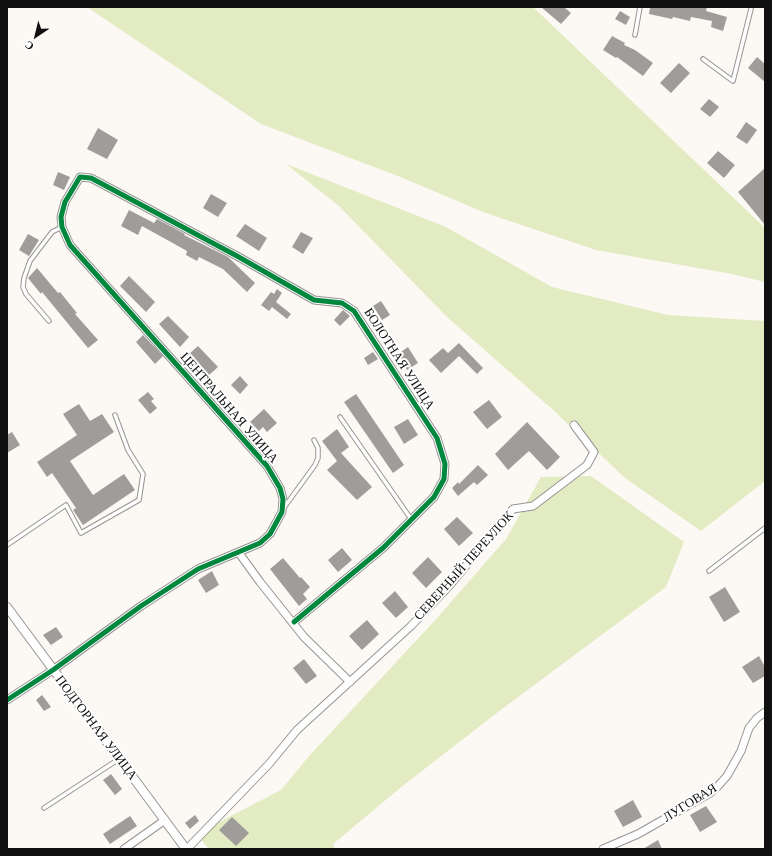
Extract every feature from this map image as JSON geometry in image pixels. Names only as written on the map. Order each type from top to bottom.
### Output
[{"type":"street","name":"ЦЕНТРАЛЬНАЯ УЛИЦА","points":[[92,178],[80,177],[65,202],[61,218],[62,227],[70,245],[268,466],[280,488],[283,499],[282,512]]},
{"type":"street","name":"БОЛОТНАЯ УЛИЦА","points":[[92,178],[237,256],[314,300],[342,303],[354,311],[437,438],[445,464],[444,479],[434,497],[383,548],[294,622]]},
{"type":"street","name":"СЕВЕРНЫЙ ПЕРЕУЛОК","points":[[350,682],[410,626],[449,586],[513,509],[533,506],[587,465],[594,452],[574,425]]},
{"type":"street","points":[[7,700],[53,670],[141,606],[198,569],[211,562],[239,553],[260,543],[270,534],[282,512]]},
{"type":"street","points":[[187,849],[269,764],[297,730],[350,682],[304,637],[294,622],[260,582],[239,553]]},
{"type":"street","name":"ПОДГОРНАЯ УЛИЦА","points":[[7,607],[187,849]]},
{"type":"street","name":"ЛУГОВАЯ","points":[[603,849],[638,834],[710,793],[727,776],[741,751],[749,728],[756,718],[765,712]]},
{"type":"street","points":[[124,849],[164,820]]},
{"type":"lane","points":[[634,35],[640,7]]},
{"type":"lane","points":[[703,59],[733,81],[751,9]]},
{"type":"lane","points":[[49,321],[26,294],[24,278],[30,261],[52,232],[62,227]]},
{"type":"lane","points":[[7,544],[66,505],[81,533],[139,500],[143,474],[128,450],[115,415]]},
{"type":"lane","points":[[340,418],[412,519]]},
{"type":"lane","points":[[282,512],[315,465],[318,458],[318,448],[314,440]]},
{"type":"lane","points":[[709,571],[765,528]]},
{"type":"lane","points":[[44,808],[119,758]]},
{"type":"green space","points":[[87,7],[533,7],[765,228],[765,282],[732,274],[596,250],[483,212],[403,178],[261,124]]},
{"type":"green space","points":[[286,164],[446,227],[552,287],[668,315],[765,321],[765,481],[701,531],[625,478],[552,409],[446,316],[339,206]]},
{"type":"green space","points":[[591,476],[684,542],[666,587],[498,712],[400,788],[333,844],[335,849],[209,849],[196,834],[281,790],[309,756],[438,617],[506,539],[541,477]]},
{"type":"building","points":[[541,7],[564,7],[571,13],[561,24]]},
{"type":"building","points":[[707,7],[706,11],[727,17],[723,31],[711,27],[712,21],[691,17],[690,21],[673,17],[672,19],[649,14],[650,8]]},
{"type":"building","points":[[620,11],[630,17],[626,25],[615,19]]},
{"type":"building","points":[[612,36],[625,43],[624,45],[635,50],[653,63],[643,76],[617,57],[616,58],[603,50]]},
{"type":"building","points":[[757,57],[765,64],[765,82],[748,68]]},
{"type":"building","points":[[679,63],[690,73],[671,93],[660,83]]},
{"type":"building","points":[[709,99],[719,107],[710,117],[700,109]]},
{"type":"building","points":[[746,122],[757,130],[747,144],[736,137]]},
{"type":"building","points":[[98,128],[118,140],[107,159],[87,149]]},
{"type":"building","points":[[718,151],[735,165],[724,178],[707,163]]},
{"type":"building","points":[[765,168],[765,225],[738,192]]},
{"type":"building","points":[[58,172],[70,177],[64,190],[53,185]]},
{"type":"building","points":[[211,194],[227,203],[218,217],[203,208]]},
{"type":"building","points":[[129,210],[154,223],[157,219],[185,234],[184,235],[228,257],[255,283],[247,292],[223,269],[199,257],[197,261],[186,255],[187,251],[142,226],[138,235],[121,226]]},
{"type":"building","points":[[245,224],[267,238],[259,251],[236,236]]},
{"type":"building","points":[[301,232],[313,238],[303,254],[292,247]]},
{"type":"building","points":[[28,234],[39,240],[29,256],[19,250]]},
{"type":"building","points":[[37,268],[58,293],[60,292],[77,313],[75,314],[98,340],[88,348],[42,292],[41,294],[28,278]]},
{"type":"building","points":[[129,276],[155,302],[146,312],[120,286]]},
{"type":"building","points":[[277,289],[282,293],[276,302],[291,314],[287,319],[272,307],[269,311],[261,305],[271,292],[274,294]]},
{"type":"building","points":[[381,301],[390,315],[382,320],[373,306]]},
{"type":"building","points":[[343,310],[350,316],[340,326],[334,320]]},
{"type":"building","points":[[168,316],[189,337],[180,347],[159,324]]},
{"type":"building","points":[[143,335],[163,356],[155,364],[136,342]]},
{"type":"building","points":[[459,343],[483,368],[477,374],[459,356],[441,373],[429,360],[443,348],[448,353]]},
{"type":"building","points":[[198,346],[218,367],[209,375],[189,354]]},
{"type":"building","points":[[408,347],[418,363],[407,370],[398,354]]},
{"type":"building","points":[[373,352],[378,359],[368,365],[364,358]]},
{"type":"building","points":[[240,376],[248,385],[240,394],[231,385]]},
{"type":"building","points":[[148,392],[154,399],[151,401],[157,408],[150,414],[138,400]]},
{"type":"building","points":[[356,394],[404,465],[393,473],[344,402]]},
{"type":"building","points":[[489,400],[502,417],[487,429],[473,412]]},
{"type":"building","points":[[79,404],[90,421],[102,414],[114,432],[70,461],[93,495],[124,474],[135,490],[83,525],[73,510],[76,508],[52,473],[47,477],[37,462],[77,435],[63,414]]},
{"type":"building","points":[[264,409],[277,423],[267,432],[263,427],[259,431],[250,422]]},
{"type":"building","points":[[408,419],[418,435],[404,444],[394,427]]},
{"type":"building","points":[[527,422],[560,457],[547,470],[529,451],[508,470],[495,454]]},
{"type":"building","points":[[337,429],[349,447],[341,453],[372,487],[357,500],[327,470],[337,461],[322,441]]},
{"type":"building","points":[[12,432],[20,445],[7,453],[7,435]]},
{"type":"building","points":[[478,465],[488,475],[477,485],[474,482],[458,496],[452,488],[458,482],[459,484]]},
{"type":"building","points":[[457,517],[473,533],[459,546],[444,529]]},
{"type":"building","points":[[342,548],[352,560],[338,572],[328,560]]},
{"type":"building","points":[[428,557],[442,572],[426,588],[412,573]]},
{"type":"building","points":[[283,558],[310,587],[303,594],[307,599],[299,606],[270,569]]},
{"type":"building","points":[[212,571],[219,585],[206,593],[198,580]]},
{"type":"building","points":[[725,587],[740,612],[724,622],[709,597]]},
{"type":"building","points":[[395,591],[408,607],[396,618],[382,603]]},
{"type":"building","points":[[367,620],[379,634],[362,650],[349,636]]},
{"type":"building","points":[[56,627],[63,637],[51,645],[43,635]]},
{"type":"building","points":[[759,656],[765,667],[765,676],[753,683],[742,667]]},
{"type":"building","points":[[304,659],[317,676],[306,684],[293,668]]},
{"type":"building","points":[[42,695],[51,707],[44,711],[36,700]]},
{"type":"building","points":[[111,774],[122,789],[115,795],[103,780]]},
{"type":"building","points":[[633,800],[642,817],[623,827],[614,811]]},
{"type":"building","points":[[706,806],[717,822],[700,832],[690,815]]},
{"type":"building","points":[[195,815],[199,821],[190,829],[185,823]]},
{"type":"building","points":[[130,816],[137,826],[110,844],[103,834]]},
{"type":"building","points":[[232,817],[249,833],[236,846],[219,830]]},
{"type":"building","points":[[658,840],[662,849],[643,849]]},
{"type":"cycle path","points":[[7,700],[53,670],[141,606],[198,569],[260,543],[270,534],[282,512],[283,499],[280,488],[267,466],[70,245],[62,227],[61,217],[65,202],[80,177],[91,178],[237,256],[314,300],[342,303],[354,311],[437,438],[445,464],[444,479],[434,497],[383,548],[294,622]]}]
